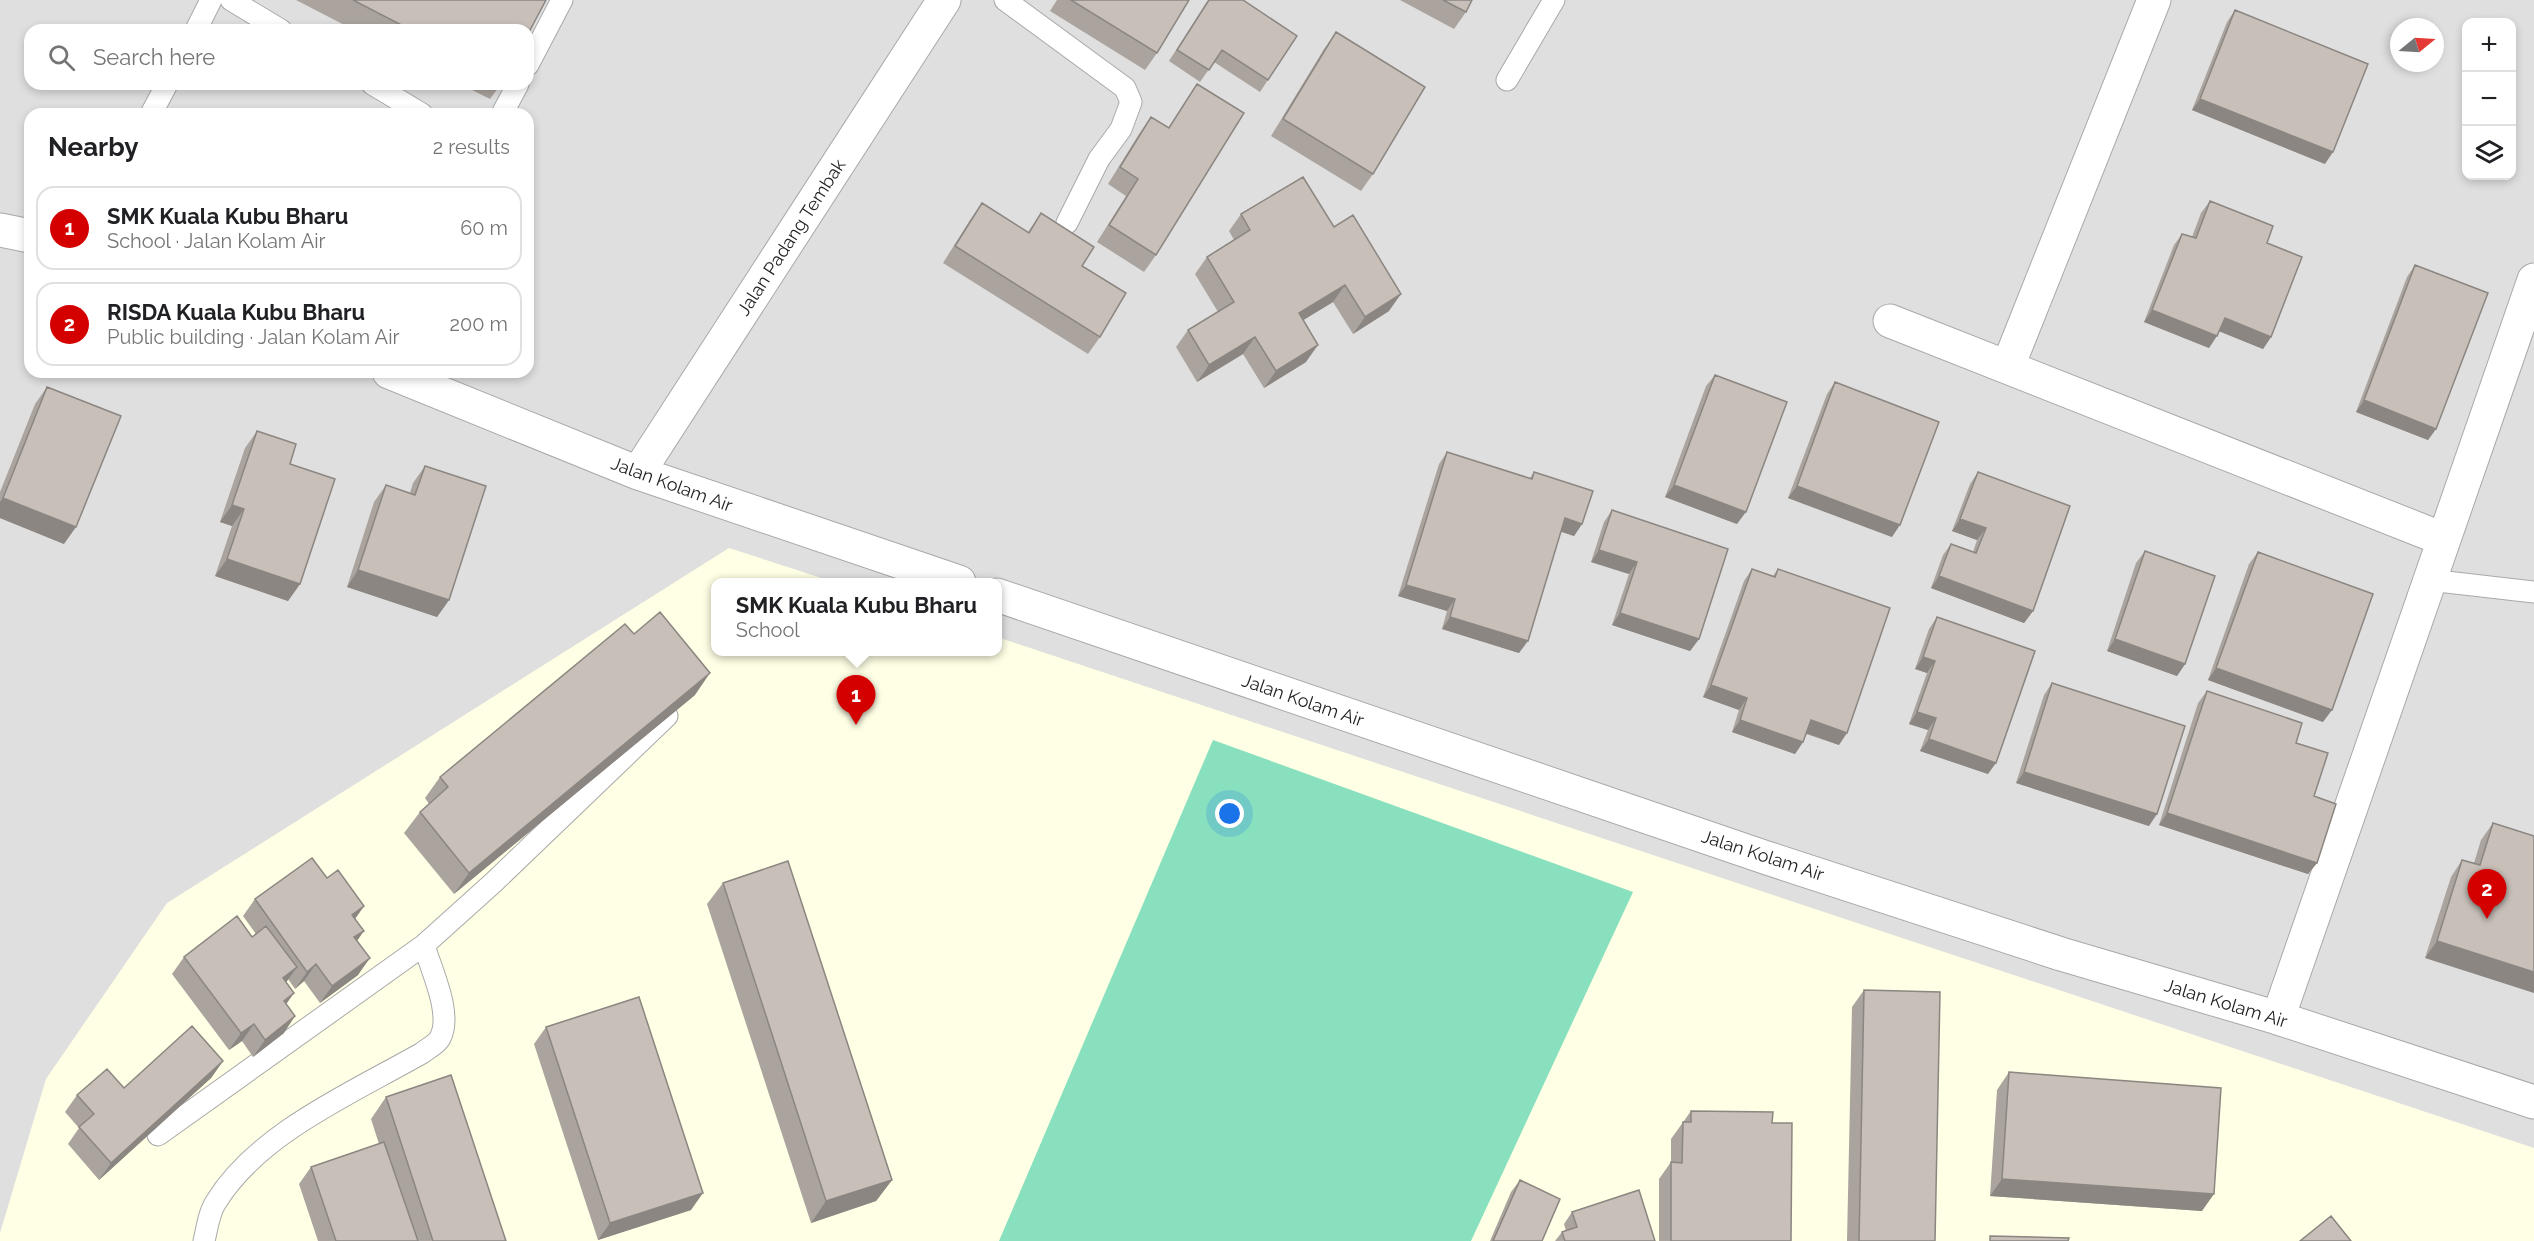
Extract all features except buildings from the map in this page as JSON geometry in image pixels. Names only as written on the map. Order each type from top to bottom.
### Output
[{"type":"street","name":"Jalan Padang Tembak","points":[[638,473],[944,0]]},
{"type":"street","points":[[2008,366],[2154,0]]},
{"type":"street","points":[[0,230],[24,235]]},
{"type":"street","points":[[2278,1018],[2534,280]]},
{"type":"street","points":[[1890,321],[2443,539]]},
{"type":"street","name":"Jalan Kolam Air","points":[[404,378],[638,473],[947,578]]},
{"type":"street","name":"Jalan Kolam Air","points":[[1002,597],[1764,856],[2061,954],[2278,1018],[2534,1102]]},
{"type":"lane","points":[[199,24],[211,0]]},
{"type":"lane","points":[[231,0],[271,24]]},
{"type":"lane","points":[[534,54],[562,0]]},
{"type":"lane","points":[[1005,0],[1125,88],[1131,102],[1121,129],[1099,159],[1067,223]]},
{"type":"lane","points":[[1507,80],[1554,0]]},
{"type":"lane","points":[[154,108],[164,90]]},
{"type":"lane","points":[[382,90],[412,108]]},
{"type":"lane","points":[[505,108],[515,90]]},
{"type":"lane","points":[[2429,580],[2534,592]]},
{"type":"lane","points":[[158,1135],[424,945],[494,882],[676,707]]},
{"type":"lane","points":[[204,1241],[215,1203],[245,1166],[283,1133],[422,1053],[440,1039],[445,1021],[443,1006],[424,945]]},
{"type":"shaded area","points":[[0,0],[2534,0],[2534,1241],[0,1241]]},
{"type":"shaded area","points":[[729,548],[822,578],[711,578],[711,656],[1002,656],[1002,639],[2534,1148],[2534,1241],[0,1241],[0,1233],[46,1079],[167,903]]},
{"type":"green space","points":[[1213,740],[1633,892],[1471,1241],[999,1241]]},
{"type":"place","name":"SMK Kuala Kubu Bharu","points":[[856,725]]},
{"type":"place","name":"RISDA Kuala Kubu Bharu","points":[[2487,919]]}]
